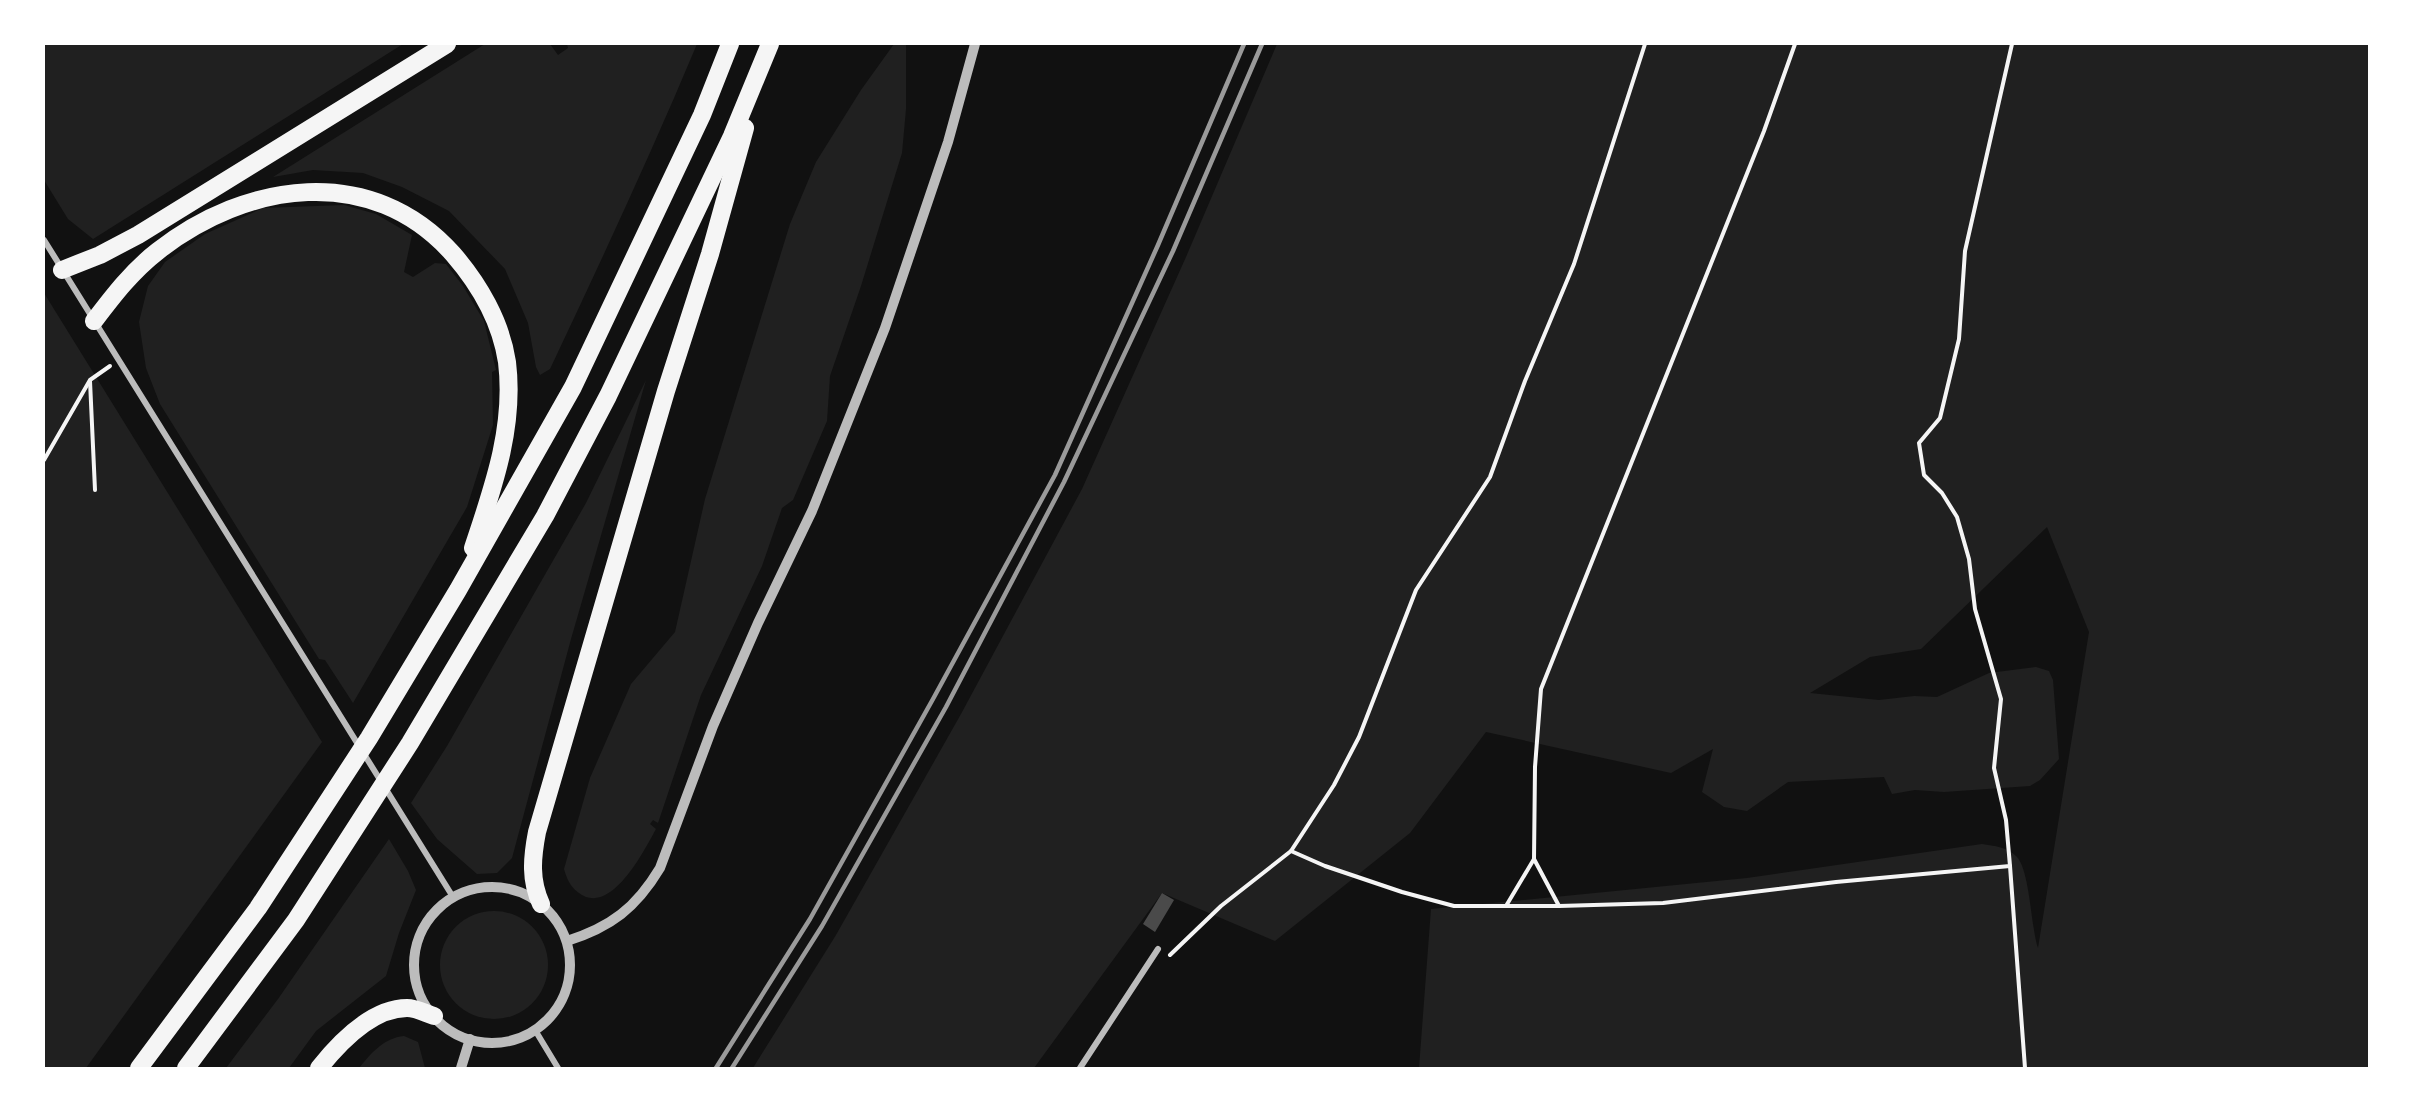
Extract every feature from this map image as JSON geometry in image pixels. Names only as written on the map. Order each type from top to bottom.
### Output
[{"type":"highway","points":[[62,270],[100,255],[138,235],[447,44]]},
{"type":"highway","points":[[139,1068],[258,908],[369,738],[459,591],[573,387],[702,115],[730,44]]},
{"type":"highway","points":[[542,904],[532,873],[537,832],[663,402],[710,254],[768,49]]},
{"type":"highway","points":[[186,1068],[296,920],[410,742],[545,516],[608,396],[732,136],[768,49]]},
{"type":"highway","points":[[94,321],[126,281],[163,248],[214,216],[255,201],[307,191],[352,194],[377,202],[420,225],[443,243],[477,286],[499,332],[506,361],[508,419],[502,454],[459,591]]},
{"type":"highway","points":[[319,1068],[343,1041],[359,1028],[386,1012],[408,1008],[434,1016]]},
{"type":"street","points":[[567,941],[617,919],[644,893],[660,868],[713,726],[758,623],[812,511],[885,328],[948,142],[975,44]]},
{"type":"street","points":[[44,240],[453,897]]},
{"type":"street","points":[[498,887],[521,892],[542,904],[556,921],[567,941],[570,974],[566,991],[558,1006],[535,1030],[510,1041],[483,1042],[451,1030],[434,1016],[419,990],[415,960],[417,945],[430,917],[453,897],[475,889],[498,887]]},
{"type":"street","points":[[1080,1068],[1158,949]]},
{"type":"street","points":[[535,1030],[558,1068]]},
{"type":"street","points":[[461,1068],[470,1039]]},
{"type":"path","points":[[1162,961],[1221,906],[1291,851],[1334,785],[1359,737],[1416,590],[1491,477],[1525,381],[1574,264],[1645,44]]},
{"type":"path","points":[[1559,906],[1534,859],[1535,767],[1541,689],[1764,131],[1795,44]]},
{"type":"path","points":[[2012,44],[1965,251],[1959,339],[1941,418],[1919,443],[1924,475],[1942,493],[1957,517],[1969,559],[1975,609],[2001,699],[1994,768],[2006,820],[2025,1068]]},
{"type":"path","points":[[44,460],[90,380],[118,360]]},
{"type":"path","points":[[90,380],[95,490]]},
{"type":"path","points":[[1291,851],[1347,874],[1455,906],[1664,903],[1836,882],[2010,866]]},
{"type":"path","points":[[1506,906],[1534,859]]},
{"type":"shaded area","points":[[44,44],[403,44],[93,239],[68,219],[44,180]]},
{"type":"shaded area","points":[[485,44],[550,44],[558,55],[568,48],[567,44],[697,44],[644,167],[550,369],[540,375],[536,367],[528,323],[505,269],[449,211],[402,187],[363,173],[313,170],[273,177]]},
{"type":"shaded area","points":[[894,44],[906,44],[906,109],[902,153],[861,286],[830,376],[827,421],[793,500],[782,508],[762,566],[701,695],[658,823],[653,820],[650,824],[656,829],[637,862],[618,885],[597,898],[586,897],[572,886],[564,869],[590,778],[631,684],[675,632],[705,499],[790,224],[816,162],[861,90]]},
{"type":"shaded area","points":[[1277,44],[2369,44],[2369,1068],[1419,1068],[1431,909],[1747,878],[1982,844],[2009,851],[2017,857],[2021,864],[2028,887],[2038,948],[2089,632],[2047,527],[1921,649],[1870,657],[1810,693],[1879,700],[1914,696],[1937,697],[1989,673],[2036,667],[2049,671],[2053,680],[2059,759],[2040,780],[2030,786],[1944,792],[1915,790],[1892,794],[1884,777],[1788,782],[1747,811],[1724,807],[1702,792],[1713,749],[1671,773],[1486,732],[1410,833],[1275,941],[1162,893],[1034,1068],[753,1068],[836,935],[961,714],[1082,489],[1186,257]]},
{"type":"shaded area","points":[[344,205],[376,214],[412,235],[404,272],[413,277],[435,263],[446,264],[463,286],[484,321],[496,370],[492,372],[493,425],[467,507],[353,703],[325,660],[319,659],[160,404],[146,368],[139,322],[148,286],[165,262],[205,234],[263,208]]},
{"type":"shaded area","points":[[44,293],[322,742],[86,1068],[44,1068]]},
{"type":"shaded area","points":[[646,380],[571,639],[512,858],[497,873],[477,874],[437,839],[411,803],[447,746],[586,503]]},
{"type":"shaded area","points":[[389,839],[408,871],[416,890],[399,933],[386,976],[316,1031],[289,1068],[226,1068],[278,999]]},
{"type":"shaded area","points":[[494,911],[515,915],[533,926],[544,944],[548,965],[544,986],[533,1004],[515,1015],[494,1019],[473,1015],[455,1004],[444,986],[440,965],[444,944],[455,926],[473,915]]},
{"type":"shaded area","points":[[404,1036],[418,1042],[425,1068],[359,1068],[384,1043]]},
{"type":"building","points":[[1162,893],[1174,900],[1155,932],[1143,924]]},
{"type":"railway","points":[[716,1068],[810,919],[1055,475],[1158,245],[1244,44]]},
{"type":"railway","points":[[732,1068],[822,926],[946,707],[1064,482],[1173,251],[1262,44]]}]
